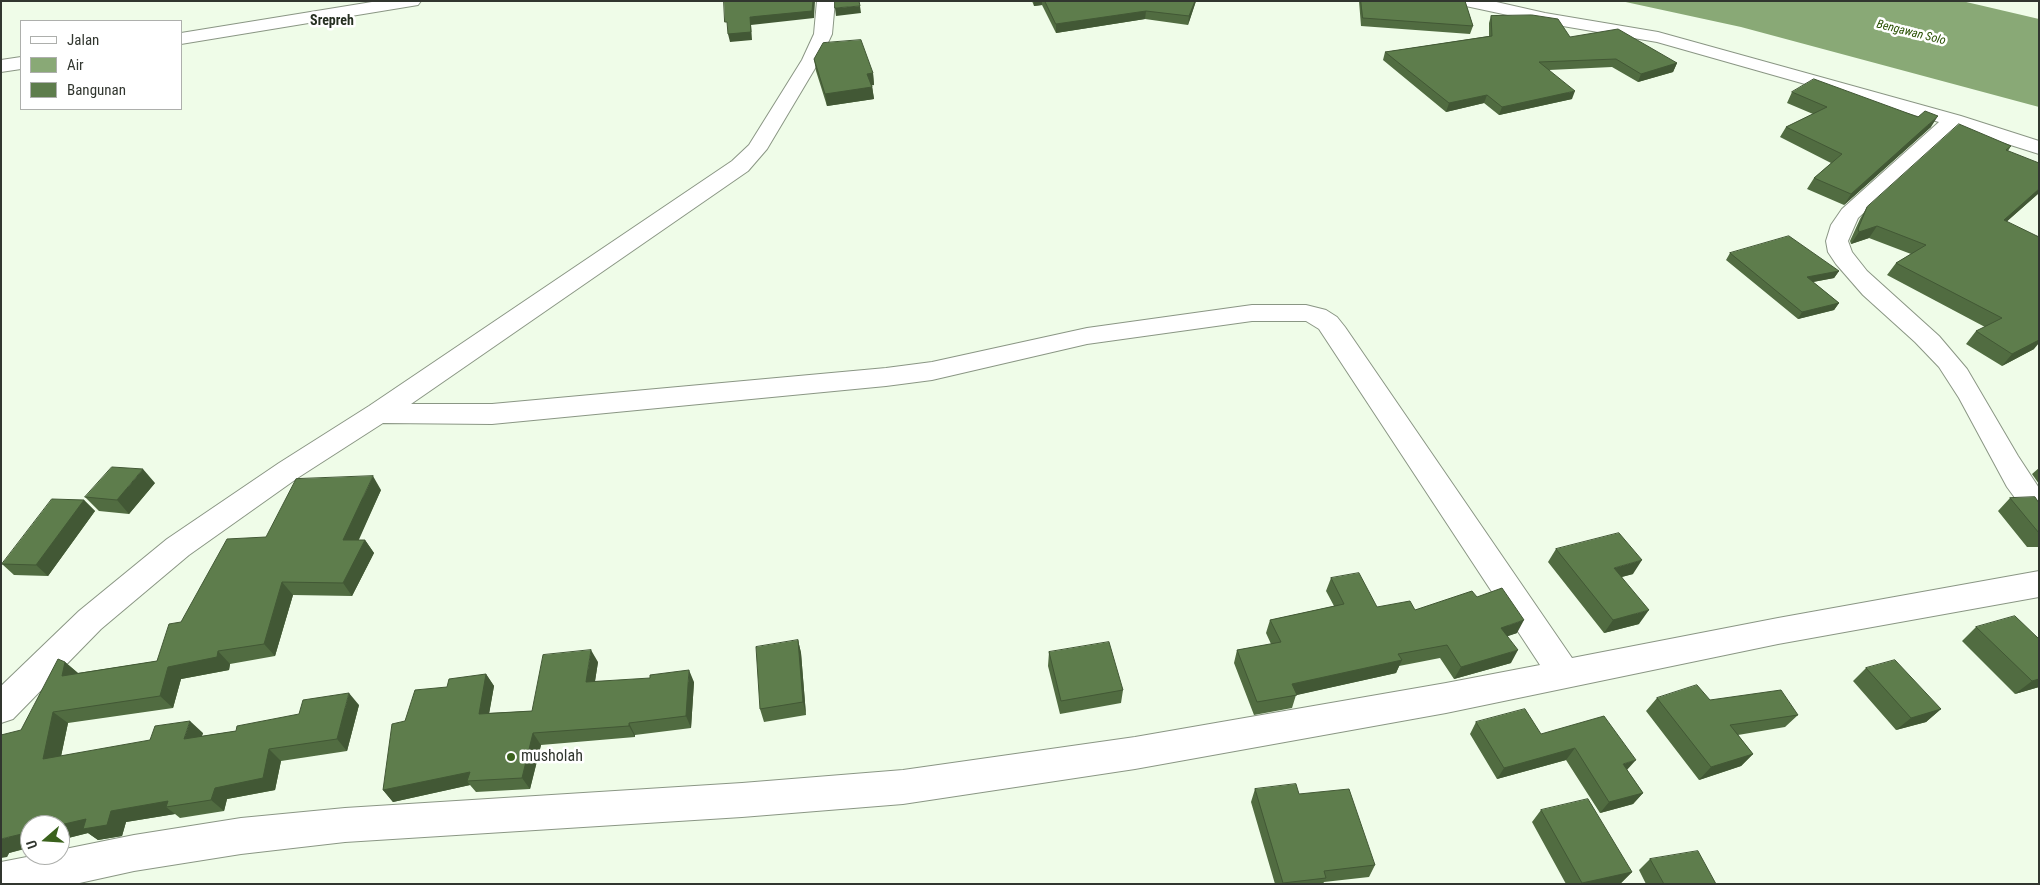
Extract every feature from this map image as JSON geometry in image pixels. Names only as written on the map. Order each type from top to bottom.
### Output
[{"type":"street","points":[[182,39],[412,1]]},
{"type":"street","points":[[1,708],[18,689],[90,620],[178,547],[740,166],[757,149],[766,136],[811,60],[823,34],[826,1]]},
{"type":"street","points":[[1467,1],[1545,18],[1658,37],[1696,46],[1954,120],[2039,148]]},
{"type":"street","points":[[1,66],[20,63]]},
{"type":"street","points":[[1954,120],[1913,155],[1845,219],[1837,241],[1841,254],[1855,272],[1883,301],[1919,330],[1941,353],[1962,382],[2025,492],[2039,509]]},
{"type":"street","points":[[378,413],[492,414],[866,379],[932,371],[1097,335],[1252,313],[1306,313],[1317,316],[1328,323],[1336,333],[1564,673]]},
{"type":"street","points":[[1,880],[134,853],[241,836],[345,825],[742,800],[903,787],[1135,753],[1267,731],[1446,698],[1778,631],[2039,584]]},
{"type":"water","name":"Bengawan Solo","points":[[1621,1],[1962,1],[2039,19],[2039,107],[1741,27]]},
{"type":"building","points":[[724,1],[813,1],[812,11],[750,17],[751,32],[728,34],[727,22],[725,22]]},
{"type":"building","points":[[835,1],[859,1],[860,6],[835,8]]},
{"type":"building","points":[[1045,1],[1195,1],[1189,16],[1146,11],[1056,24]]},
{"type":"building","points":[[1361,1],[1465,1],[1473,26],[1363,18]]},
{"type":"building","points":[[1532,15],[1558,19],[1570,37],[1618,29],[1677,63],[1641,74],[1616,59],[1539,62],[1575,91],[1502,107],[1487,95],[1449,103],[1385,52],[1492,36],[1491,16]]},
{"type":"building","points":[[861,40],[873,73],[867,74],[872,87],[825,94],[814,59],[823,43]]},
{"type":"building","points":[[1814,79],[1918,117],[1925,111],[1938,116],[1851,194],[1814,178],[1842,154],[1786,127],[1827,107],[1792,92]]},
{"type":"building","points":[[1959,124],[2011,146],[2006,150],[2039,163],[2039,189],[2004,220],[2039,237],[2039,340],[2012,354],[1976,331],[2002,318],[1896,263],[1926,245],[1877,226],[1859,232],[1858,229],[1867,207]]},
{"type":"building","points":[[1789,236],[1839,271],[1807,277],[1839,303],[1802,312],[1730,253]]},
{"type":"building","points":[[112,467],[143,469],[117,500],[85,497]]},
{"type":"building","points":[[373,476],[343,540],[365,540],[343,583],[282,582],[264,644],[218,651],[217,657],[168,667],[160,696],[53,712],[43,759],[150,740],[155,726],[190,721],[184,739],[236,731],[237,726],[299,714],[303,700],[349,693],[337,739],[269,749],[263,778],[215,788],[211,800],[166,807],[168,801],[111,811],[107,825],[83,829],[86,819],[70,823],[70,815],[20,815],[20,834],[1,839],[1,735],[21,730],[58,659],[65,662],[62,676],[157,661],[169,624],[181,622],[227,539],[266,537],[296,479]]},
{"type":"building","points":[[2035,497],[2039,503],[2039,533],[2010,498]]},
{"type":"building","points":[[52,499],[84,500],[36,565],[2,564]]},
{"type":"building","points":[[1619,533],[1642,560],[1614,568],[1649,610],[1613,620],[1556,549]]},
{"type":"building","points":[[1359,573],[1377,607],[1410,601],[1415,610],[1472,591],[1477,597],[1502,588],[1524,620],[1501,628],[1518,650],[1461,667],[1447,645],[1398,654],[1402,660],[1292,684],[1297,695],[1257,702],[1237,650],[1281,642],[1270,620],[1344,604],[1331,578]]},
{"type":"building","points":[[2015,616],[2039,639],[2039,679],[2032,681],[1976,627]]},
{"type":"building","points":[[798,640],[803,702],[760,709],[756,647]]},
{"type":"building","points":[[1109,642],[1123,690],[1061,701],[1049,652]]},
{"type":"building","points":[[591,650],[586,682],[650,678],[650,675],[689,670],[686,716],[629,723],[629,726],[533,733],[522,778],[467,781],[470,772],[383,790],[392,724],[405,721],[415,690],[447,687],[449,679],[486,674],[479,714],[532,711],[543,655]]},
{"type":"building","points":[[1895,660],[1941,709],[1911,718],[1866,668]]},
{"type":"building","points":[[1697,685],[1710,700],[1781,690],[1798,715],[1730,725],[1753,754],[1711,767],[1657,698]]},
{"type":"building","points":[[1525,709],[1541,734],[1604,716],[1636,760],[1623,764],[1643,793],[1609,802],[1575,748],[1504,768],[1476,722]]},
{"type":"building","points":[[1296,784],[1299,794],[1349,789],[1375,865],[1324,871],[1326,878],[1283,883],[1255,789]]},
{"type":"building","points":[[1588,799],[1632,872],[1582,883],[1541,810]]},
{"type":"building","points":[[1698,851],[1716,884],[1664,884],[1650,859]]},
{"type":"place","name":"musholah","points":[[511,757]]},
{"type":"district","name":"Srepreh","points":[[332,21]]}]
